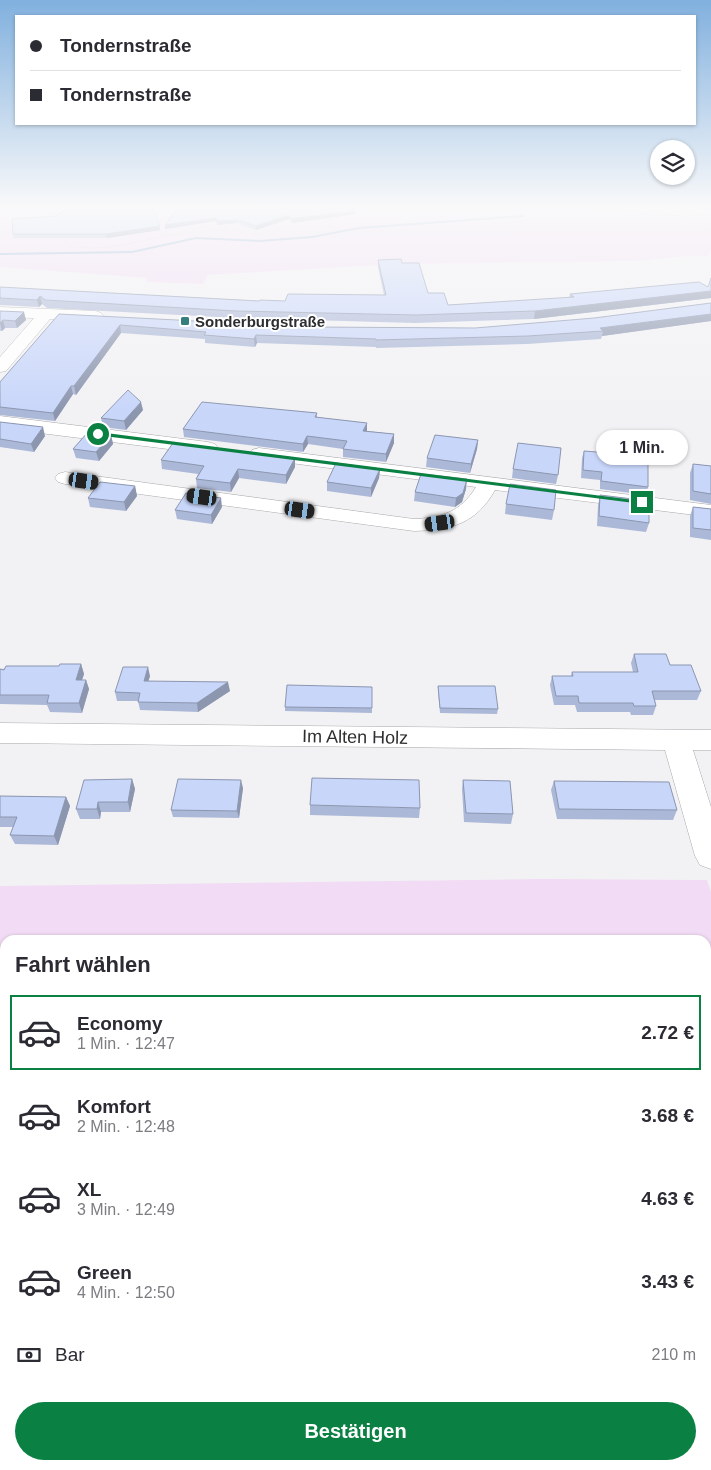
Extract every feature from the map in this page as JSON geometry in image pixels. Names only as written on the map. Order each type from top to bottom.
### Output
[{"type":"street","points":[[0,312],[114,317]]},
{"type":"street","points":[[0,368],[46,314]]},
{"type":"street","points":[[0,422],[224,450]]},
{"type":"street","points":[[244,453],[711,511]]},
{"type":"street","points":[[65,478],[414,525],[440,523],[468,513],[480,500],[488,484]]},
{"type":"street","name":"Im Alten Holz","points":[[0,733],[711,740]]},
{"type":"street","points":[[676,740],[711,856]]},
{"type":"shaded area","points":[[102,275],[215,275],[208,275],[203,284],[147,282],[147,278]]},
{"type":"shaded area","points":[[541,879],[707,880],[711,892],[711,935],[0,935],[0,886]]},
{"type":"building","points":[[381,275],[422,275],[428,293],[444,293],[448,305],[574,297],[570,294],[699,282],[708,287],[711,278],[711,291],[535,311],[416,315],[236,311],[45,300],[40,296],[37,300],[0,298],[0,287],[259,301],[285,301],[288,294],[386,295]]},
{"type":"building","points":[[711,303],[711,314],[600,328],[603,331],[528,336],[376,340],[256,335],[254,339],[204,335],[206,332],[120,325],[74,386],[71,386],[53,413],[0,407],[0,382],[59,314],[314,327],[475,328],[594,318]]},
{"type":"building","points":[[0,311],[24,312],[15,321],[3,320],[0,323]]},
{"type":"building","points":[[128,390],[141,402],[124,421],[101,418]]},
{"type":"building","points":[[202,402],[317,413],[315,417],[367,423],[363,431],[394,434],[386,454],[343,449],[347,441],[307,436],[303,444],[183,429]]},
{"type":"building","points":[[0,422],[43,427],[31,444],[0,439]]},
{"type":"building","points":[[88,432],[111,435],[96,452],[73,449]]},
{"type":"building","points":[[435,435],[478,440],[471,464],[427,458]]},
{"type":"building","points":[[173,443],[295,458],[286,475],[238,469],[230,483],[196,479],[204,466],[161,460]]},
{"type":"building","points":[[518,443],[561,448],[558,475],[513,469]]},
{"type":"building","points":[[584,451],[622,454],[622,456],[648,460],[648,487],[601,481],[602,472],[583,470]]},
{"type":"building","points":[[336,463],[380,469],[371,488],[327,482]]},
{"type":"building","points":[[693,464],[711,466],[711,494],[693,491]]},
{"type":"building","points":[[421,474],[467,479],[463,493],[456,498],[415,492]]},
{"type":"building","points":[[100,482],[135,486],[124,502],[88,498]]},
{"type":"building","points":[[510,484],[556,490],[554,510],[506,504]]},
{"type":"building","points":[[186,493],[221,498],[211,515],[175,510]]},
{"type":"building","points":[[600,495],[649,501],[649,523],[599,516]]},
{"type":"building","points":[[693,507],[711,509],[711,530],[693,528]]},
{"type":"building","points":[[634,654],[666,654],[670,665],[691,665],[701,691],[652,691],[656,706],[634,706],[633,703],[579,703],[578,696],[556,696],[552,676],[573,676],[572,672],[638,672]]},
{"type":"building","points":[[60,664],[81,664],[76,680],[86,680],[79,703],[47,703],[49,695],[0,695],[0,669],[4,670],[6,666],[59,666]]},
{"type":"building","points":[[123,667],[148,667],[144,681],[228,682],[197,703],[138,702],[140,693],[115,692]]},
{"type":"building","points":[[287,685],[372,687],[372,708],[285,707]]},
{"type":"building","points":[[438,686],[495,686],[498,709],[440,708]]},
{"type":"building","points":[[312,778],[419,780],[420,808],[310,805]]},
{"type":"building","points":[[132,779],[128,802],[98,802],[97,809],[76,809],[84,780]]},
{"type":"building","points":[[178,779],[241,780],[237,811],[171,810]]},
{"type":"building","points":[[463,780],[510,781],[513,814],[466,813]]},
{"type":"building","points":[[554,781],[669,782],[677,810],[559,809]]},
{"type":"building","points":[[0,796],[66,797],[54,836],[10,835],[17,817],[0,817]]},
{"type":"place","name":"Sonderburgstraße","points":[[185,321]]},
{"type":"route","points":[[98,434],[642,502]]}]
